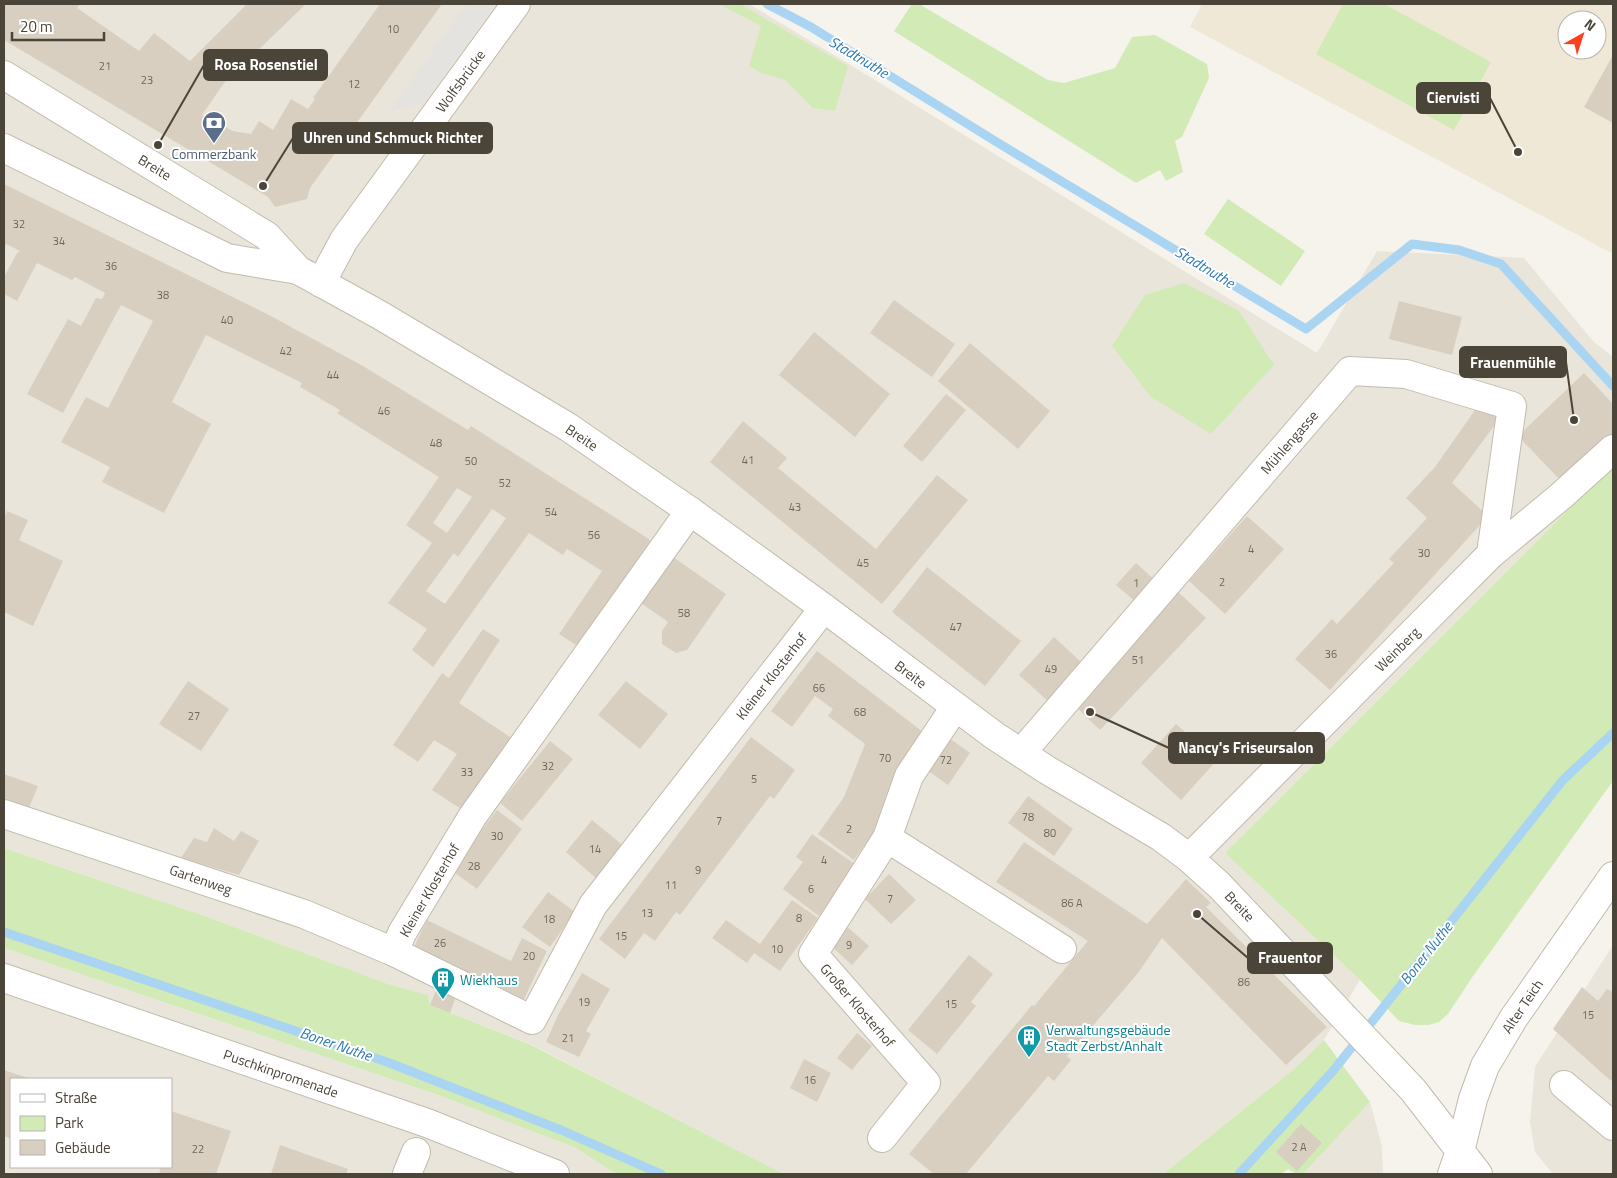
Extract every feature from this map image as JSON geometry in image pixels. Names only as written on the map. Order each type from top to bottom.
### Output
[{"type":"street","name":"Wolfsbrücke","points":[[310,277],[344,240],[516,4]]},
{"type":"street","name":"Breite","points":[[4,74],[267,236],[310,277],[378,314],[568,428],[690,511],[824,608],[955,707],[1021,753],[1161,838],[1189,858],[1219,884],[1413,1090],[1456,1163],[1478,1174]]},
{"type":"street","name":"Breite","points":[[4,148],[227,258],[310,277]]},
{"type":"street","name":"Mühlengasse","points":[[1021,753],[1350,371],[1406,374],[1512,406],[1491,554]]},
{"type":"street","name":"Weinberg","points":[[1189,858],[1491,554],[1561,496],[1613,449]]},
{"type":"street","name":"Kleiner Klosterhof","points":[[690,511],[472,817],[402,933],[394,952],[532,1020],[593,904],[824,608]]},
{"type":"street","name":"Großer Klosterhof","points":[[882,1138],[926,1083],[813,954],[887,838],[909,776],[955,707]]},
{"type":"street","name":"Gartenweg","points":[[4,814],[304,914],[394,952]]},
{"type":"street","points":[[887,838],[1062,949]]},
{"type":"street","name":"Alter Teich","points":[[1456,1163],[1473,1099],[1486,1066],[1498,1043],[1512,1019],[1613,876]]},
{"type":"street","name":"Puschkinpromenade","points":[[4,978],[427,1123],[555,1174]]},
{"type":"street","points":[[1564,1084],[1613,1126]]},
{"type":"shaded area","points":[[4,4],[749,4],[1317,353],[1377,251],[1524,258],[1594,342],[1613,357],[1613,465],[1225,853],[1360,980],[1324,1040],[1294,1069],[1163,1174],[784,1174],[530,1044],[430,1005],[428,995],[388,984],[199,914],[4,848]]},
{"type":"shaded area","points":[[467,4],[495,4],[425,102],[389,112]]},
{"type":"shaded area","points":[[1202,4],[1613,4],[1613,254],[1190,27]]},
{"type":"shaded area","points":[[1613,945],[1613,1174],[1553,1174],[1535,1152],[1530,1122],[1535,1067]]},
{"type":"shaded area","points":[[4,948],[438,1095],[576,1148],[616,1174],[4,1174]]},
{"type":"shaded area","points":[[1370,1102],[1382,1146],[1383,1174],[1303,1174]]},
{"type":"green space","points":[[719,4],[740,4],[848,66],[835,111],[813,108],[785,80],[761,73],[749,66],[761,26]]},
{"type":"green space","points":[[912,4],[919,4],[1048,80],[1064,83],[1115,68],[1132,37],[1155,35],[1207,64],[1209,78],[1182,137],[1175,141],[1183,172],[1166,181],[1160,170],[1136,183],[894,31]]},
{"type":"green space","points":[[1343,4],[1384,4],[1491,62],[1454,130],[1316,54]]},
{"type":"green space","points":[[1228,199],[1305,251],[1281,286],[1204,234]]},
{"type":"green space","points":[[1184,283],[1239,311],[1274,365],[1211,434],[1150,396],[1112,346],[1145,295]]},
{"type":"green space","points":[[1613,465],[1613,781],[1473,976],[1448,1014],[1439,1022],[1429,1025],[1415,1025],[1399,1021],[1360,980],[1225,853]]},
{"type":"green space","points":[[4,848],[199,914],[388,984],[428,995],[430,1005],[529,1044],[784,1174],[616,1174],[576,1148],[438,1095],[4,948]]},
{"type":"green space","points":[[1324,1040],[1370,1102],[1303,1174],[1296,1174],[1288,1169],[1281,1174],[1163,1174],[1294,1069]]},
{"type":"building","points":[[4,4],[80,4],[77,8],[139,51],[154,33],[190,61],[247,4],[306,4],[224,83],[202,115],[233,131],[251,134],[259,121],[273,130],[291,99],[308,109],[315,99],[313,98],[380,4],[442,4],[310,188],[307,199],[275,207],[268,197],[4,40]]},
{"type":"building","points":[[1613,55],[1613,123],[1584,107]]},
{"type":"building","points":[[4,184],[269,315],[363,366],[468,430],[471,426],[649,539],[651,545],[582,649],[559,634],[602,571],[567,549],[563,555],[529,533],[433,667],[412,650],[427,629],[388,603],[432,543],[406,525],[439,477],[337,413],[340,410],[300,387],[302,383],[206,335],[172,402],[211,424],[164,513],[102,482],[110,467],[61,442],[86,397],[108,408],[153,321],[121,305],[63,413],[27,394],[68,319],[81,326],[96,298],[102,299],[105,293],[75,277],[72,280],[37,263],[17,301],[4,294],[4,277],[17,253],[20,251],[6,244],[4,248]],"holes":[[[457,488],[472,497],[447,533],[433,523]],[[492,509],[506,518],[445,604],[426,591],[454,553],[458,557]]]},
{"type":"building","points":[[894,300],[955,344],[932,377],[870,333]]},
{"type":"building","points":[[1399,301],[1462,317],[1452,355],[1389,339]]},
{"type":"building","points":[[814,332],[890,394],[855,437],[779,375]]},
{"type":"building","points":[[970,343],[1050,411],[1018,449],[938,381]]},
{"type":"building","points":[[1584,373],[1613,404],[1613,437],[1564,484],[1518,436]]},
{"type":"building","points":[[946,394],[966,410],[922,462],[903,446]]},
{"type":"building","points":[[1480,403],[1499,419],[1452,483],[1488,516],[1330,690],[1295,659],[1332,619],[1337,624],[1394,563],[1389,559],[1427,518],[1406,498],[1435,467]]},
{"type":"building","points":[[743,421],[787,458],[778,468],[876,549],[937,475],[968,500],[882,604],[710,462]]},
{"type":"building","points":[[7,511],[28,520],[19,540],[63,561],[33,626],[4,612],[4,519]]},
{"type":"building","points":[[1247,516],[1284,549],[1225,614],[1189,581]]},
{"type":"building","points":[[673,557],[726,594],[687,650],[676,653],[662,644],[662,631],[668,622],[641,603]]},
{"type":"building","points":[[1136,563],[1156,581],[1137,603],[1116,585]]},
{"type":"building","points":[[927,567],[1021,641],[985,686],[892,612]]},
{"type":"building","points":[[1176,590],[1206,618],[1100,730],[1071,702]]},
{"type":"building","points":[[483,629],[500,640],[459,703],[513,739],[464,811],[432,790],[457,754],[434,740],[418,762],[393,745],[442,673],[449,678]]},
{"type":"building","points":[[1054,637],[1082,663],[1048,701],[1019,675]]},
{"type":"building","points":[[817,651],[927,735],[880,823],[854,860],[818,834],[844,797],[865,744],[828,716],[833,709],[815,696],[792,727],[771,711]]},
{"type":"building","points":[[188,681],[229,709],[201,751],[159,724]]},
{"type":"building","points":[[626,681],[668,714],[640,749],[598,715]]},
{"type":"building","points":[[1176,724],[1217,760],[1181,800],[1141,763]]},
{"type":"building","points":[[945,735],[970,753],[948,785],[923,767]]},
{"type":"building","points":[[751,737],[795,770],[774,799],[770,796],[680,915],[676,912],[655,941],[644,933],[625,959],[599,939]]},
{"type":"building","points":[[550,741],[573,759],[522,821],[500,803]]},
{"type":"building","points":[[4,774],[38,786],[28,810],[4,802]]},
{"type":"building","points":[[1028,796],[1073,829],[1054,856],[1008,823]]},
{"type":"building","points":[[497,810],[522,829],[477,889],[451,870]]},
{"type":"building","points":[[592,820],[625,847],[597,879],[566,852]]},
{"type":"building","points":[[214,828],[234,841],[241,831],[259,841],[239,875],[181,858],[194,838],[207,842]]},
{"type":"building","points":[[812,834],[856,865],[819,916],[783,889],[803,862],[796,857]]},
{"type":"building","points":[[1024,842],[1147,924],[1186,879],[1211,903],[1206,907],[1327,1027],[1286,1065],[1162,938],[1138,973],[1067,1056],[1071,1060],[1054,1081],[1048,1076],[966,1174],[934,1174],[909,1154],[1032,1005],[1034,1006],[1088,941],[996,882]]},
{"type":"building","points":[[889,874],[916,900],[891,924],[865,899]]},
{"type":"building","points":[[548,892],[575,912],[550,947],[522,927]]},
{"type":"building","points":[[792,900],[818,918],[780,971],[754,953],[747,963],[712,938],[726,920],[760,944]]},
{"type":"building","points":[[427,920],[511,961],[522,938],[547,951],[523,1001],[414,947]]},
{"type":"building","points":[[845,925],[869,946],[852,965],[828,943]]},
{"type":"building","points":[[969,955],[993,974],[971,1002],[976,1006],[937,1054],[908,1030]]},
{"type":"building","points":[[582,973],[610,989],[586,1031],[591,1034],[579,1057],[546,1042],[558,1015]]},
{"type":"building","points":[[1582,987],[1598,1001],[1607,989],[1613,992],[1613,1078],[1611,1081],[1553,1029]]},
{"type":"building","name":"Wiekhaus","points":[[437,988],[456,996],[450,1013],[430,1005]]},
{"type":"building","points":[[857,1033],[872,1046],[852,1070],[837,1058]]},
{"type":"building","points":[[804,1059],[831,1073],[817,1102],[790,1088]]},
{"type":"building","points":[[4,1070],[28,1078],[10,1078],[10,1139],[4,1136]]},
{"type":"building","points":[[172,1111],[231,1131],[216,1174],[159,1174],[161,1168],[172,1168]]},
{"type":"building","points":[[1301,1124],[1322,1143],[1297,1171],[1276,1152]]},
{"type":"building","points":[[280,1145],[348,1169],[346,1174],[271,1174]]},
{"type":"waterway","name":"Stadtnuthe","points":[[767,4],[811,27],[1306,329],[1412,244],[1459,250],[1501,264],[1613,386]]},
{"type":"waterway","name":"Boner Nuthe","points":[[1239,1174],[1333,1071],[1563,780],[1613,733]]},
{"type":"waterway","name":"Boner Nuthe","points":[[4,932],[387,1062],[561,1130],[661,1174]]},
{"type":"place","name":"Commerzbank","points":[[214,144]]},
{"type":"place","name":"Rosa Rosenstiel","points":[[158,145]]},
{"type":"place","name":"Ciervisti","points":[[1518,152]]},
{"type":"place","name":"Uhren und Schmuck Richter","points":[[263,186]]},
{"type":"place","name":"Frauenmühle","points":[[1574,420]]},
{"type":"place","name":"Nancy's Friseursalon","points":[[1090,712]]},
{"type":"place","name":"Frauentor","points":[[1197,914]]},
{"type":"place","name":"Wiekhaus","points":[[443,1000]]},
{"type":"place","name":"Verwaltungsgebäude Stadt Zerbst/Anhalt","points":[[1029,1058]]}]
